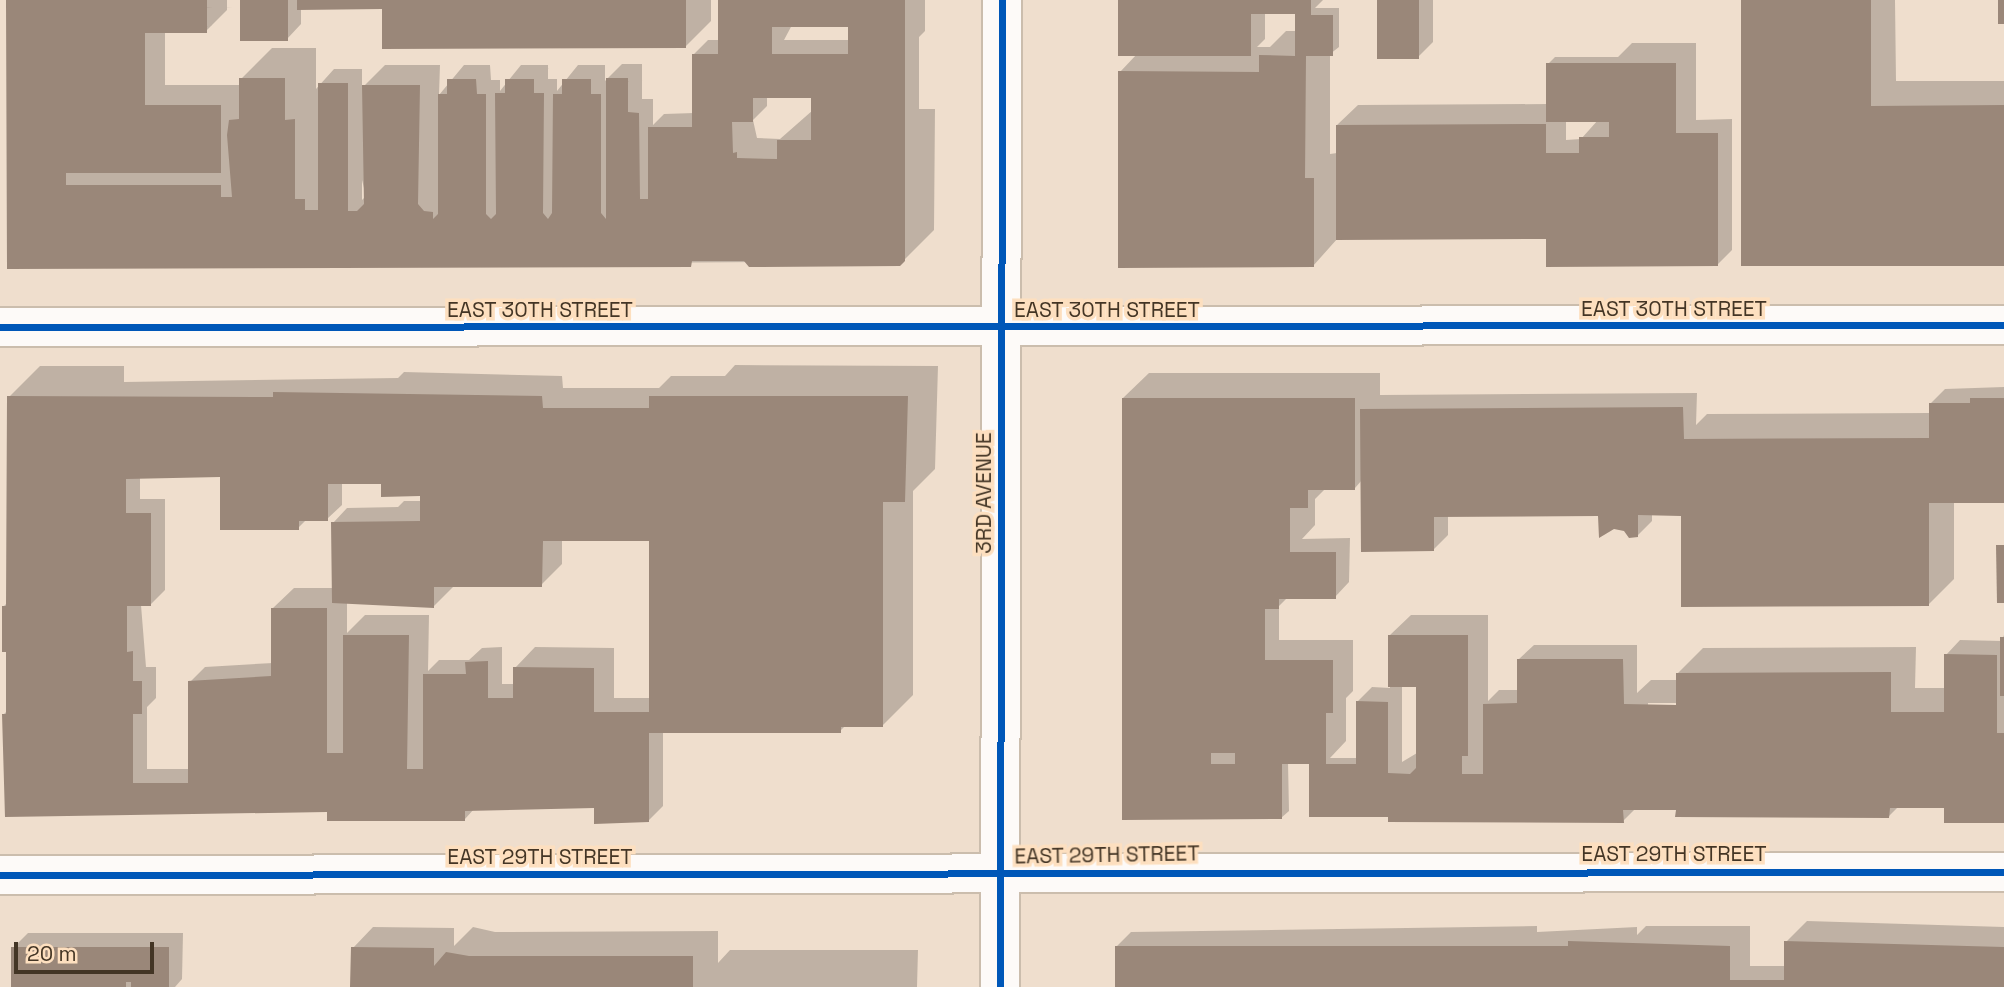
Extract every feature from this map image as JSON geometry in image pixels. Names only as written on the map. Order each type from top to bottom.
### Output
[{"type":"street","name":"3RD AVENUE","points":[[1000,987],[1002,0]]},
{"type":"street","name":"EAST 30TH STREET","points":[[0,327],[2004,325]]},
{"type":"street","name":"EAST 29TH STREET","points":[[0,875],[2004,872]]},
{"type":"building","points":[[6,0],[207,0],[207,33],[145,33],[145,105],[221,105],[221,173],[66,173],[66,185],[221,185],[221,197],[232,197],[227,135],[229,120],[239,119],[239,78],[285,78],[285,120],[295,119],[295,199],[305,199],[305,210],[318,210],[318,83],[348,83],[348,211],[357,211],[364,204],[362,85],[420,85],[418,204],[424,211],[433,212],[433,219],[438,214],[438,94],[447,94],[447,79],[476,79],[477,94],[486,94],[486,214],[491,219],[496,214],[495,93],[505,93],[505,79],[534,79],[534,93],[544,93],[543,213],[548,219],[552,213],[553,94],[562,94],[562,79],[591,79],[591,94],[601,94],[601,213],[606,219],[606,78],[628,78],[628,112],[639,113],[640,199],[648,199],[648,127],[692,127],[692,54],[718,54],[718,0],[905,0],[905,261],[900,266],[749,267],[744,261],[692,261],[691,267],[7,269]],"holes":[[[772,27],[848,27],[848,54],[772,54]],[[753,98],[811,98],[811,140],[777,140],[777,159],[737,158],[737,152],[733,153],[732,122],[753,122]]]},
{"type":"building","points":[[240,0],[288,0],[288,41],[240,41]]},
{"type":"building","points":[[297,0],[686,0],[686,48],[382,49],[382,9],[297,10]]},
{"type":"building","points":[[1118,0],[1311,0],[1311,15],[1333,15],[1333,56],[1306,56],[1305,178],[1314,178],[1314,267],[1118,268],[1118,71],[1259,72],[1259,55],[1295,56],[1295,14],[1251,14],[1251,56],[1118,56]]},
{"type":"building","points":[[1377,0],[1419,0],[1419,59],[1377,59]]},
{"type":"building","points":[[1741,0],[1871,0],[1871,106],[2004,105],[2004,266],[1741,266]]},
{"type":"building","points":[[1998,0],[2004,0],[2004,24],[1998,24]]},
{"type":"building","points":[[1546,63],[1676,63],[1676,133],[1718,133],[1718,266],[1546,267],[1546,239],[1336,240],[1336,125],[1546,124],[1546,153],[1579,153],[1579,137],[1609,137],[1609,122],[1546,122]]},
{"type":"building","points":[[273,392],[542,396],[543,408],[649,408],[649,396],[908,396],[905,502],[883,502],[883,727],[841,727],[841,733],[649,733],[649,822],[594,824],[594,808],[465,811],[465,821],[327,821],[327,812],[5,817],[2,714],[6,714],[6,652],[2,652],[2,606],[6,606],[7,396],[273,397]],"holes":[[[220,477],[220,530],[299,530],[299,521],[328,521],[328,484],[381,484],[381,497],[420,496],[420,521],[331,522],[332,603],[434,608],[434,587],[542,587],[543,541],[649,541],[649,712],[594,712],[594,668],[513,667],[513,698],[488,698],[488,661],[465,662],[466,674],[423,674],[423,769],[407,769],[409,635],[343,635],[343,753],[327,753],[327,608],[271,608],[271,676],[188,681],[188,783],[133,783],[133,714],[142,714],[142,681],[133,681],[133,651],[127,652],[127,606],[151,606],[151,513],[126,513],[126,479]]]},
{"type":"building","points":[[1122,398],[1355,398],[1355,490],[1308,490],[1308,508],[1290,508],[1290,552],[1336,552],[1336,599],[1279,599],[1279,609],[1265,609],[1265,660],[1333,660],[1333,713],[1326,713],[1326,764],[1356,764],[1356,701],[1388,702],[1388,773],[1410,774],[1416,768],[1416,687],[1388,687],[1388,635],[1468,635],[1468,756],[1462,756],[1462,774],[1483,774],[1483,704],[1517,703],[1517,659],[1623,659],[1624,704],[1676,705],[1676,673],[1891,672],[1891,712],[1944,712],[1944,654],[1997,655],[1997,733],[2004,733],[2004,823],[1944,823],[1944,808],[1890,808],[1889,818],[1675,817],[1676,810],[1623,810],[1624,823],[1388,822],[1388,817],[1309,817],[1309,764],[1282,764],[1282,819],[1122,820]],"holes":[[[1211,753],[1235,753],[1235,764],[1211,764]]]},
{"type":"building","points":[[1970,398],[2004,398],[2004,503],[1929,503],[1929,606],[1681,607],[1681,516],[1638,515],[1638,537],[1629,538],[1624,531],[1614,529],[1599,538],[1598,516],[1434,517],[1434,551],[1361,552],[1360,409],[1683,407],[1684,439],[1929,438],[1929,403],[1970,403]]},
{"type":"building","points":[[1996,545],[2004,545],[2004,603],[1997,603]]},
{"type":"building","points":[[2000,637],[2004,637],[2004,696],[2000,696]]},
{"type":"building","points":[[1568,941],[1730,946],[1730,980],[1784,980],[1784,941],[2004,947],[2004,987],[1115,987],[1115,946],[1568,946]]},
{"type":"building","points":[[11,947],[169,947],[169,987],[131,987],[131,982],[126,982],[126,987],[11,987]]},
{"type":"building","points":[[351,947],[434,948],[434,966],[446,952],[469,956],[693,956],[693,987],[350,987]]},
{"type":"cycle path","points":[[1000,987],[1002,0]]},
{"type":"cycle path","points":[[0,327],[2004,325]]},
{"type":"cycle path","points":[[0,875],[2004,872]]}]
